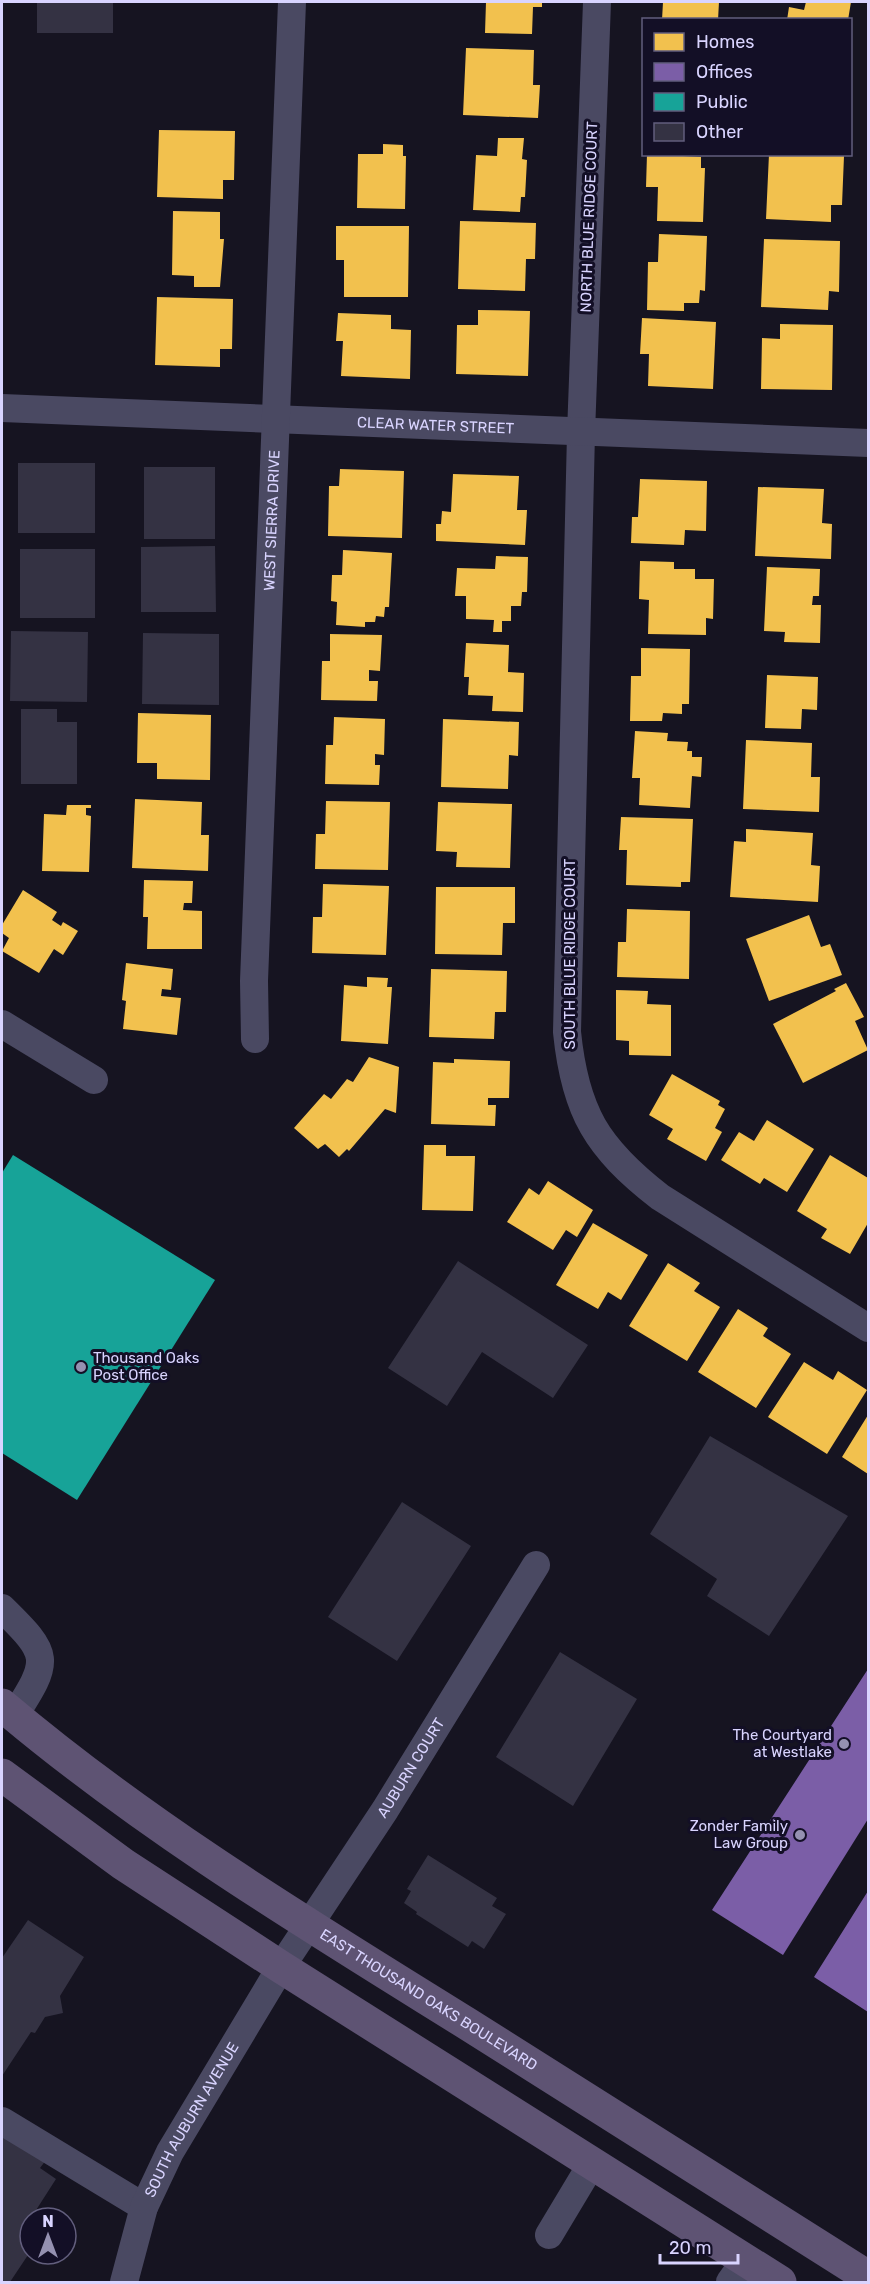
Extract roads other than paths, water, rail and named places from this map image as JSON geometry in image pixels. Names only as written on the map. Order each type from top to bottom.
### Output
[{"type":"main road","name":"EAST THOUSAND OAKS BOULEVARD","points":[[8,1711],[137,1811],[308,1925],[868,2277]]},
{"type":"main road","points":[[2,1775],[123,1864],[591,2165],[738,2272],[780,2283]]},
{"type":"street","name":"WEST SIERRA DRIVE","points":[[255,1039],[254,981],[274,418],[292,2]]},
{"type":"street","name":"NORTH BLUE RIDGE COURT","points":[[580,433],[597,2]]},
{"type":"street","name":"CLEAR WATER STREET","points":[[2,408],[868,443]]},
{"type":"street","name":"SOUTH BLUE RIDGE COURT","points":[[580,433],[567,1032],[571,1072],[592,1127],[615,1159],[635,1178],[660,1197],[868,1328]]},
{"type":"street","points":[[2,1024],[94,1080]]},
{"type":"street","name":"AUBURN COURT","points":[[281,1967],[385,1810],[536,1565]]},
{"type":"street","points":[[2,1608],[34,1641],[41,1656],[32,1689],[8,1711]]},
{"type":"street","name":"SOUTH AUBURN AVENUE","points":[[124,2283],[144,2207],[170,2152],[281,1967]]},
{"type":"street","points":[[2,2121],[144,2207]]},
{"type":"street","points":[[2,2137],[74,2183]]},
{"type":"street","points":[[549,2235],[591,2165]]},
{"type":"place","name":"Thousand Oaks Post Office","points":[[81,1367]]},
{"type":"place","name":"The Courtyard at Westlake","points":[[844,1744]]},
{"type":"place","name":"Zonder Family Law Group","points":[[800,1835]]}]
